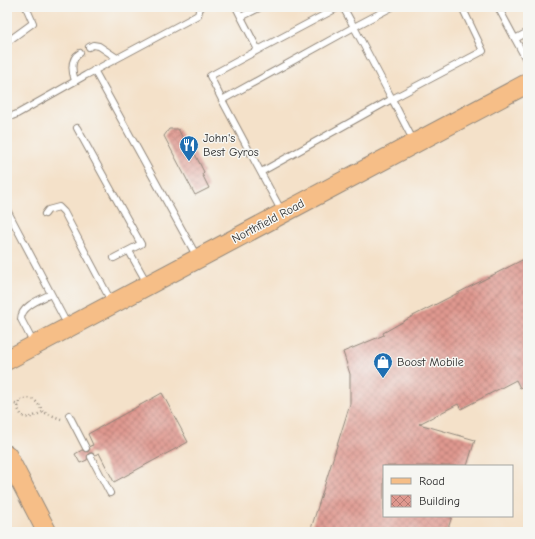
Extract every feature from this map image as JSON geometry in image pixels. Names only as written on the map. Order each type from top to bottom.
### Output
[{"type":"main road","name":"Northfield Road","points":[[7,360],[528,83]]},
{"type":"main road","points":[[7,455],[47,532]]},
{"type":"lane","points":[[7,42],[33,23],[26,7]]},
{"type":"lane","points":[[7,118],[17,114],[94,70],[198,15],[200,7]]},
{"type":"lane","points":[[236,7],[258,50]]},
{"type":"lane","points":[[241,17],[261,7]]},
{"type":"lane","points":[[283,214],[210,76],[338,7]]},
{"type":"lane","points":[[343,7],[414,143]]},
{"type":"lane","points":[[222,100],[392,7]]},
{"type":"lane","points":[[261,172],[392,99],[483,51],[462,7]]},
{"type":"lane","points":[[498,7],[528,64]]},
{"type":"lane","points":[[515,39],[528,32]]},
{"type":"lane","points":[[89,47],[93,45],[99,46],[117,58]]},
{"type":"lane","points":[[75,82],[71,70],[75,56],[80,53]]},
{"type":"lane","points":[[94,70],[198,258]]},
{"type":"lane","points":[[77,128],[141,244],[114,258]]},
{"type":"lane","points":[[45,214],[48,210],[59,207],[64,212],[113,304]]},
{"type":"lane","points":[[7,210],[68,327]]},
{"type":"lane","points":[[129,250],[147,285]]},
{"type":"lane","points":[[34,345],[20,319],[21,315],[23,311],[30,306],[51,294]]},
{"type":"lane","points":[[69,415],[86,448]]},
{"type":"lane","points":[[91,457],[110,493]]},
{"type":"path","points":[[43,412],[29,418],[22,416],[18,409],[19,401],[24,398],[32,398],[37,402],[43,412],[61,420]]},
{"type":"path","points":[[7,402],[18,405]]},
{"type":"building","points":[[169,129],[178,129],[190,151],[193,150],[204,172],[202,174],[209,188],[195,195],[164,136]]},
{"type":"building","points":[[528,257],[528,384],[520,388],[516,380],[461,409],[458,404],[419,424],[475,440],[467,465],[383,465],[383,517],[452,517],[447,532],[310,532],[350,404],[350,374],[343,352],[384,335],[383,333]]},
{"type":"building","points":[[162,393],[188,442],[114,482],[99,453],[95,455],[89,453],[87,460],[80,463],[75,454],[82,450],[88,452],[90,446],[93,445],[88,434]]},
{"type":"place","name":"John's Best Gyros","points":[[189,162]]},
{"type":"place","name":"Boost Mobile","points":[[383,379]]}]
